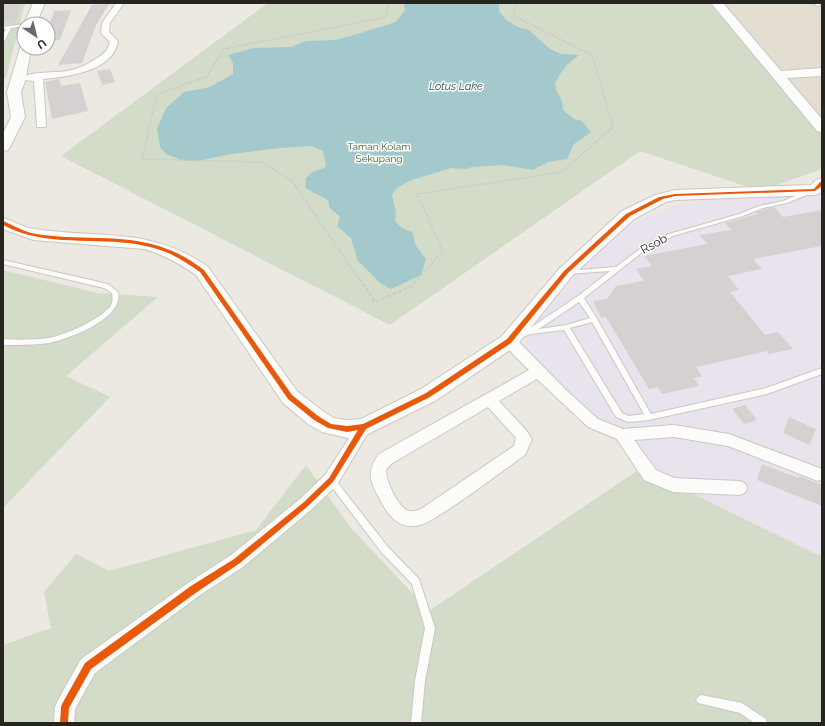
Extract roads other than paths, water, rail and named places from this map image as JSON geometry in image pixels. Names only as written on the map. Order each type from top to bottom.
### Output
[{"type":"street","points":[[33,16],[39,3]]},
{"type":"street","points":[[25,78],[81,72],[110,53],[114,41],[105,33],[106,23],[120,3]]},
{"type":"street","points":[[717,3],[822,128]]},
{"type":"street","points":[[3,147],[18,117],[14,92],[25,78],[25,56]]},
{"type":"street","points":[[776,75],[822,72]]},
{"type":"street","points":[[25,78],[38,79],[41,125]]},
{"type":"street","points":[[3,223],[37,235],[148,243],[189,259],[202,270],[290,397],[316,418],[330,426],[347,429],[364,427],[428,395],[510,340],[566,272],[628,215],[661,198],[675,195],[820,188]]},
{"type":"street","points":[[510,340],[539,372],[593,423],[622,435],[674,431],[729,440],[818,474]]},
{"type":"street","points":[[490,400],[524,439],[520,450],[426,515],[413,519],[403,517],[382,488],[378,472],[380,465],[386,459],[539,372]]},
{"type":"street","points":[[64,723],[65,707],[88,666],[194,589],[237,561],[306,504],[331,480],[364,427]]},
{"type":"street","points":[[622,435],[650,475],[674,485],[739,488]]},
{"type":"lane","points":[[3,28],[16,26]]},
{"type":"lane","points":[[3,40],[9,27]]},
{"type":"lane","name":"Rsob","points":[[510,340],[529,332],[580,298],[648,246],[671,235],[741,215],[761,207],[785,202],[820,188]]},
{"type":"lane","points":[[3,262],[106,286],[115,292],[117,299],[112,308],[83,328],[51,340],[3,342]]},
{"type":"lane","points":[[566,272],[616,269]]},
{"type":"lane","points":[[580,298],[594,319],[649,417]]},
{"type":"lane","points":[[529,332],[566,327],[594,319]]},
{"type":"lane","points":[[566,327],[619,415],[628,419],[649,417],[767,391],[822,371]]},
{"type":"lane","points":[[331,480],[385,550],[416,582],[430,628],[420,681],[416,723]]},
{"type":"lane","points":[[701,700],[742,708],[762,723]]},
{"type":"water","name":"Lotus Lake","points":[[405,3],[499,3],[499,11],[506,20],[518,27],[529,30],[550,49],[561,54],[579,55],[567,65],[560,74],[555,83],[556,90],[562,101],[563,110],[574,119],[582,121],[591,132],[574,144],[567,159],[548,162],[533,170],[503,165],[472,167],[466,169],[451,168],[409,181],[397,188],[392,195],[396,212],[395,221],[402,228],[412,232],[416,246],[426,259],[421,275],[391,289],[380,283],[358,261],[351,238],[337,226],[340,217],[329,207],[329,202],[305,188],[305,179],[312,172],[326,167],[323,151],[312,146],[280,148],[231,154],[203,160],[184,161],[166,154],[160,147],[157,129],[166,108],[184,92],[210,87],[233,74],[233,63],[228,55],[253,48],[291,47],[306,41],[335,40],[354,35],[396,22],[405,10]]},
{"type":"park label","name":"Taman Kolam Sekupang","points":[[379,152]]}]
